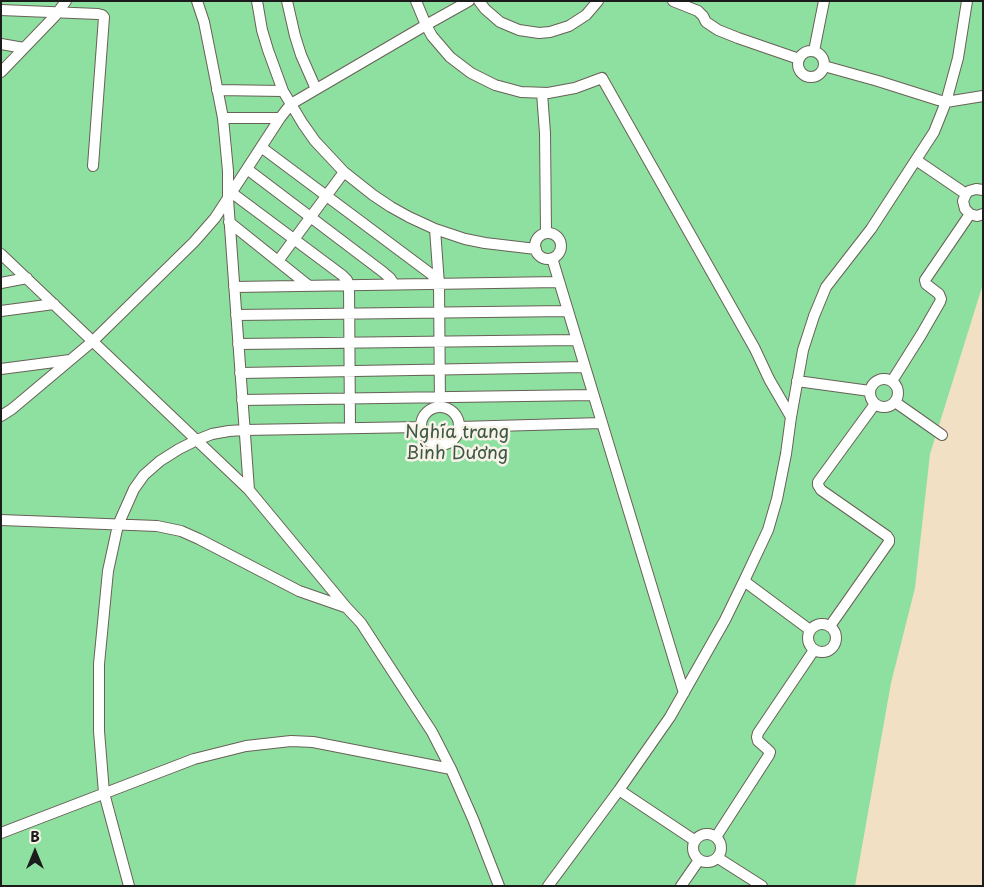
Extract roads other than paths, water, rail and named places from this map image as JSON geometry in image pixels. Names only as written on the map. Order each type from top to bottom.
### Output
[{"type":"lane","points":[[1,72],[58,12],[66,1]]},
{"type":"lane","points":[[196,1],[204,22],[223,118],[230,196],[229,222],[249,490]]},
{"type":"lane","points":[[257,1],[262,30],[283,91],[315,141],[344,172],[391,207],[436,229],[465,239],[536,249]]},
{"type":"lane","points":[[287,1],[301,55],[316,89]]},
{"type":"lane","points":[[416,1],[432,36],[450,57],[471,73],[489,82],[521,92],[542,93],[575,88],[602,78],[755,349],[769,379],[791,417]]},
{"type":"lane","points":[[1,416],[12,409],[93,341],[194,242],[215,218],[291,104],[469,1]]},
{"type":"lane","points":[[479,1],[500,22],[519,30],[539,33],[555,31],[569,26],[586,15],[598,1]]},
{"type":"lane","points":[[673,1],[698,11],[706,22],[718,30],[799,59]]},
{"type":"lane","points":[[814,51],[824,1]]},
{"type":"lane","points":[[548,886],[670,717],[725,620],[744,581],[768,530],[777,499],[803,350],[814,316],[826,288],[871,229],[934,132],[946,102],[958,58],[967,1]]},
{"type":"lane","points":[[1,10],[98,14],[104,17],[93,166]]},
{"type":"lane","points":[[1,44],[24,48]]},
{"type":"lane","points":[[814,51],[823,58],[824,66],[820,74],[808,77],[799,69],[799,59],[805,52],[814,51]]},
{"type":"lane","points":[[824,66],[946,102],[983,96]]},
{"type":"lane","points":[[218,90],[283,91]]},
{"type":"lane","points":[[542,93],[546,233]]},
{"type":"lane","points":[[223,118],[280,118]]},
{"type":"lane","points":[[261,147],[431,274],[439,284]]},
{"type":"lane","points":[[916,160],[966,194]]},
{"type":"lane","points":[[247,169],[383,272],[394,284]]},
{"type":"lane","points":[[278,261],[344,172]]},
{"type":"lane","points":[[983,190],[972,190],[966,194],[963,201],[964,209],[970,214],[977,216],[983,214]]},
{"type":"lane","points":[[230,196],[342,274],[349,285],[350,428]]},
{"type":"lane","points":[[892,381],[922,335],[940,302],[941,296],[926,284],[925,280],[970,214]]},
{"type":"lane","points":[[229,222],[309,286]]},
{"type":"lane","points":[[436,229],[439,284],[440,402],[426,413],[421,427],[425,438],[434,444],[440,445],[451,441],[459,427],[453,413],[440,402]]},
{"type":"lane","points":[[546,233],[554,234],[561,244],[560,252],[552,258],[541,257],[536,249],[537,240],[542,234],[546,233]]},
{"type":"lane","points":[[1,254],[249,490],[360,623],[432,732],[451,768],[499,886]]},
{"type":"lane","points":[[552,258],[684,692]]},
{"type":"lane","points":[[1,284],[27,278]]},
{"type":"lane","points":[[234,287],[559,282]]},
{"type":"lane","points":[[1,311],[54,304]]},
{"type":"lane","points":[[236,316],[568,311]]},
{"type":"lane","points":[[238,344],[577,340]]},
{"type":"lane","points":[[1,369],[70,360]]},
{"type":"lane","points":[[240,373],[585,367]]},
{"type":"lane","points":[[880,379],[892,381],[898,393],[895,402],[884,407],[872,401],[870,391],[872,384],[880,379]]},
{"type":"lane","points":[[798,381],[870,391]]},
{"type":"lane","points":[[242,400],[350,398],[440,402],[594,395]]},
{"type":"lane","points":[[895,402],[942,435]]},
{"type":"lane","points":[[830,626],[889,539],[821,490],[818,482],[876,404]]},
{"type":"lane","points":[[1,411],[12,409]]},
{"type":"lane","points":[[459,427],[602,423]]},
{"type":"lane","points":[[129,886],[104,793],[99,731],[99,664],[108,571],[118,525],[134,489],[144,474],[160,461],[179,449],[212,434],[244,430],[421,427]]},
{"type":"lane","points":[[1,520],[156,526],[181,531],[300,591],[346,607]]},
{"type":"lane","points":[[744,581],[810,630]]},
{"type":"lane","points":[[818,624],[830,626],[836,634],[834,646],[827,652],[814,650],[810,646],[808,638],[810,630],[818,624]]},
{"type":"lane","points":[[716,837],[769,755],[770,752],[767,748],[758,741],[758,733],[814,650]]},
{"type":"lane","points":[[1,833],[194,759],[246,746],[291,741],[314,742],[451,768]]},
{"type":"lane","points":[[619,790],[694,840]]},
{"type":"lane","points":[[702,834],[711,834],[716,837],[721,843],[718,858],[711,862],[699,860],[692,848],[694,840],[702,834]]},
{"type":"lane","points":[[718,858],[762,886]]},
{"type":"lane","points":[[681,886],[699,860]]},
{"type":"park label","name":"Nghĩa trang Bình Dương","points":[[457,443]]}]
